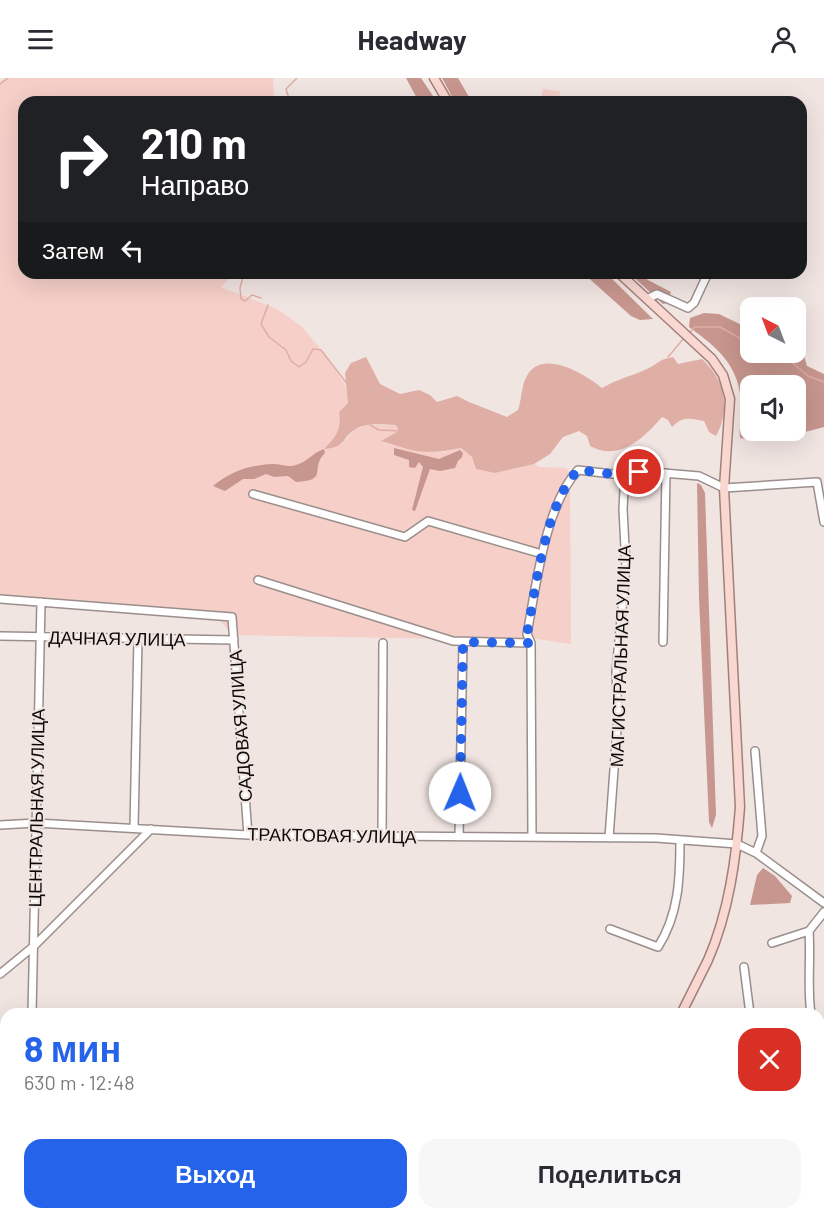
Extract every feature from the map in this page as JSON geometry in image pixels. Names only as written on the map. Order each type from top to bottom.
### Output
[{"type":"main road","points":[[434,78],[444,96]]},
{"type":"main road","points":[[625,279],[699,345],[723,375],[730,399],[724,488],[740,807],[728,900],[708,958],[684,1008]]},
{"type":"street","points":[[647,299],[657,294],[688,308],[694,303],[705,279]]},
{"type":"street","points":[[532,837],[531,643],[527,634],[543,554],[557,503],[578,470],[612,474],[666,473],[699,476],[724,488],[817,482],[824,522]]},
{"type":"street","name":"МАГИСТРАЛЬНАЯ УЛИЦА","points":[[609,838],[618,715],[616,672],[626,567],[623,509],[625,473]]},
{"type":"street","points":[[663,642],[666,473]]},
{"type":"street","points":[[253,494],[405,537],[428,521],[543,554]]},
{"type":"street","points":[[258,580],[453,642],[531,643]]},
{"type":"street","points":[[0,599],[41,602]]},
{"type":"street","name":"САДОВАЯ УЛИЦА","points":[[41,602],[232,617],[248,835]]},
{"type":"street","name":"ЦЕНТРАЛЬНАЯ УЛИЦА","points":[[32,1008],[41,602]]},
{"type":"street","name":"ДАЧНАЯ УЛИЦА","points":[[0,636],[234,640]]},
{"type":"street","points":[[134,828],[138,639]]},
{"type":"street","points":[[459,837],[463,642]]},
{"type":"street","points":[[382,837],[383,643]]},
{"type":"street","points":[[755,751],[762,836],[756,853]]},
{"type":"street","name":"ТРАКТОВАЯ УЛИЦА","points":[[0,825],[36,824],[248,835],[609,838],[737,844]]},
{"type":"street","points":[[0,974],[34,946],[151,829]]},
{"type":"street","points":[[610,929],[658,947],[675,913],[680,869],[680,840]]},
{"type":"street","points":[[737,844],[756,853],[824,903]]},
{"type":"street","points":[[772,943],[809,932],[824,912]]},
{"type":"street","points":[[809,932],[811,955],[808,989],[810,1008]]},
{"type":"street","points":[[744,967],[749,1008]]},
{"type":"shaded area","points":[[5,78],[273,78],[274,96],[18,96],[18,279],[229,279],[221,287],[277,309],[301,326],[325,354],[347,388],[348,403],[339,412],[338,432],[325,448],[342,444],[354,430],[367,425],[396,425],[399,431],[382,442],[407,449],[444,452],[461,448],[472,457],[476,469],[495,473],[534,464],[540,467],[566,468],[572,475],[570,487],[571,644],[531,638],[451,639],[232,635],[217,616],[0,603],[0,82]]},
{"type":"shaded area","points":[[406,78],[421,78],[433,96],[416,96]]},
{"type":"shaded area","points":[[442,78],[458,78],[468,96],[452,96]]},
{"type":"shaded area","points":[[543,89],[560,91],[560,96],[541,96]]},
{"type":"shaded area","points":[[590,279],[612,279],[653,319],[640,320],[631,316]]},
{"type":"shaded area","points":[[636,279],[647,279],[671,292],[668,303],[663,304]]},
{"type":"shaded area","points":[[704,313],[719,314],[740,324],[740,363],[806,363],[807,366],[824,374],[824,427],[806,432],[806,375],[740,375],[740,391],[737,379],[726,359],[689,327],[690,318]]},
{"type":"shaded area","points":[[366,357],[380,384],[400,394],[419,390],[430,395],[437,402],[457,396],[507,417],[518,410],[528,374],[535,367],[544,364],[554,364],[576,371],[602,388],[668,358],[673,357],[678,364],[702,359],[710,367],[720,385],[724,405],[723,415],[716,436],[709,432],[704,421],[686,419],[672,427],[668,420],[662,417],[639,440],[611,451],[590,446],[587,436],[579,431],[563,437],[550,454],[534,464],[495,473],[476,469],[472,457],[461,448],[425,452],[381,441],[399,431],[396,425],[365,425],[351,432],[341,444],[324,449],[337,432],[340,423],[339,412],[348,403],[345,373],[351,363]]},
{"type":"shaded area","points":[[394,448],[439,459],[460,450],[463,453],[455,468],[440,471],[430,469],[415,511],[412,510],[423,467],[419,462],[415,468],[409,467],[409,460],[394,455]]},
{"type":"shaded area","points":[[324,449],[325,453],[313,479],[296,482],[288,476],[274,477],[266,474],[254,479],[243,479],[225,491],[213,486],[227,476],[249,467],[300,464]]},
{"type":"shaded area","points":[[697,483],[701,485],[705,493],[716,815],[712,828],[709,822],[699,598]]},
{"type":"shaded area","points":[[763,868],[775,876],[792,896],[790,903],[750,905],[757,875]]},
{"type":"waterway","points":[[0,84],[8,78]]},
{"type":"waterway","points":[[288,96],[286,89],[297,78]]},
{"type":"waterway","points":[[242,279],[241,299],[245,301],[252,295],[261,298]]},
{"type":"waterway","points":[[268,305],[261,324],[269,337],[286,350],[291,361],[299,367],[306,362],[313,349],[321,350],[348,385]]},
{"type":"waterway","points":[[689,333],[695,327],[720,327],[740,338]]},
{"type":"waterway","points":[[668,357],[684,338]]},
{"type":"waterway","points":[[793,363],[808,376],[824,382]]},
{"type":"waterway","points":[[370,425],[379,430],[400,431]]},
{"type":"route","points":[[460,793],[463,642],[531,643],[527,634],[543,554],[557,503],[573,475],[578,470],[612,474],[639,472]]}]
